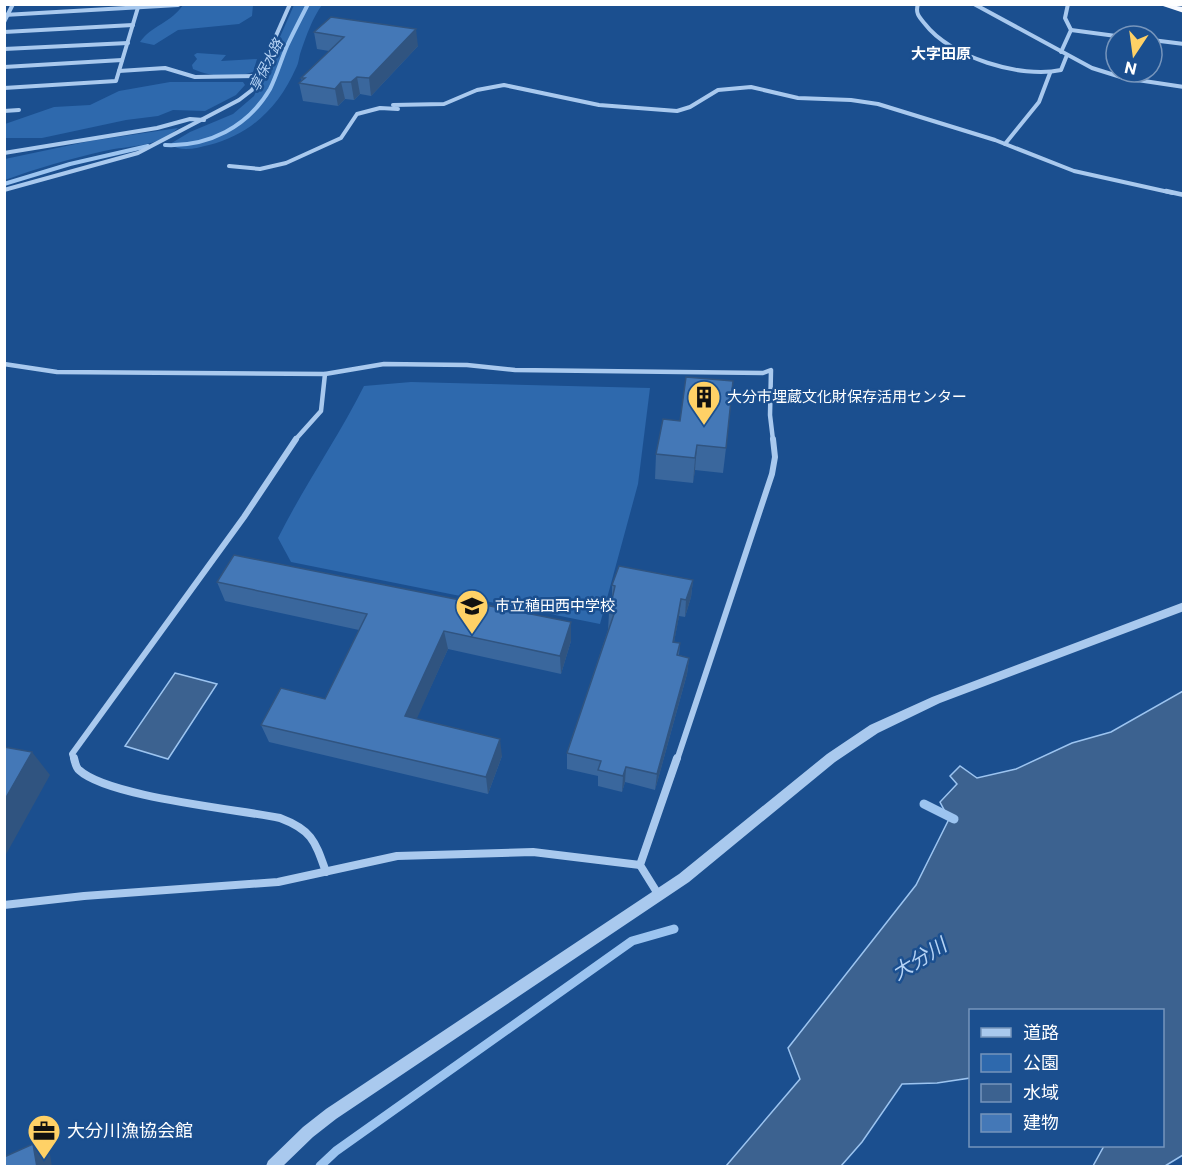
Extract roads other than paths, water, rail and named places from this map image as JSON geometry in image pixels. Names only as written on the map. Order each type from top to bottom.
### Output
[{"type":"highway","points":[[1166,4],[1184,9]]},
{"type":"street","points":[[4,22],[13,4]]},
{"type":"street","points":[[4,190],[138,153],[204,120],[249,92],[290,4]]},
{"type":"street","points":[[918,4],[916,10],[918,16],[943,43],[1000,66],[1050,73],[1061,70],[1067,55]]},
{"type":"street","points":[[974,4],[1092,68],[1116,76],[1184,87]]},
{"type":"street","points":[[1068,4],[1065,18],[1071,30]]},
{"type":"street","points":[[6,15],[178,5]]},
{"type":"street","points":[[4,88],[116,81],[139,6]]},
{"type":"street","points":[[4,32],[133,25]]},
{"type":"street","points":[[1061,52],[1071,30]]},
{"type":"street","points":[[1071,30],[1104,34]]},
{"type":"street","points":[[1164,42],[1184,44]]},
{"type":"street","points":[[4,49],[128,43]]},
{"type":"street","points":[[4,67],[122,60]]},
{"type":"street","points":[[119,70],[165,68],[195,78],[258,76]]},
{"type":"street","points":[[1005,144],[1028,118],[1048,87],[1050,73]]},
{"type":"street","points":[[229,166],[260,169],[286,163],[341,138],[354,116],[361,112],[380,108],[429,110],[477,90],[504,85],[607,106],[677,111],[690,107],[718,90],[743,87],[803,99],[878,104],[1005,144],[1074,171],[1184,195]]},
{"type":"street","points":[[393,105],[425,106],[451,102]]},
{"type":"street","points":[[4,111],[20,110]]},
{"type":"street","points":[[4,153],[100,135],[160,128],[185,118],[204,120]]},
{"type":"street","points":[[4,364],[57,372],[325,374],[384,364],[467,364],[539,371],[763,373],[771,370],[770,401],[774,464],[710,665],[640,865]]},
{"type":"street","points":[[325,374],[321,411],[293,442],[244,517],[156,635],[72,754],[71,761],[74,768],[89,777],[134,794],[234,807],[296,823],[315,845],[326,872]]},
{"type":"street","points":[[273,1167],[301,1138],[331,1114],[709,860],[831,758],[874,729],[936,700],[1184,606]]},
{"type":"street","points":[[4,905],[84,896],[278,882],[397,856],[516,852],[580,856],[640,865],[659,895]]},
{"type":"water","points":[[175,673],[217,684],[168,759],[125,746]]},
{"type":"water","name":"大分川","points":[[1183,691],[1183,1155],[1165,1166],[1093,1166],[1103,1147],[1164,1147],[1164,1009],[969,1009],[969,1078],[937,1083],[902,1084],[862,1142],[841,1166],[726,1166],[800,1079],[788,1048],[916,885],[949,819],[940,802],[957,784],[950,776],[960,766],[977,778],[1016,769],[1072,743],[1111,732]]},
{"type":"waterway","name":"享保水路","points":[[165,145],[181,145],[211,138],[225,132],[250,114],[270,89],[287,46],[308,4]]},
{"type":"waterway","name":"享保水路","points":[[4,184],[70,164],[148,146]]},
{"type":"waterway","points":[[924,804],[954,819]]},
{"type":"waterway","points":[[320,1166],[336,1151],[632,941],[674,929]]},
{"type":"place","name":"大分市埋蔵文化財保存活用センター","points":[[704,426]]},
{"type":"place","name":"市立稙田西中学校","points":[[472,635]]},
{"type":"place","name":"大分川漁協会館","points":[[44,1160]]},
{"type":"district","name":"大字田原","points":[[941,54]]}]
